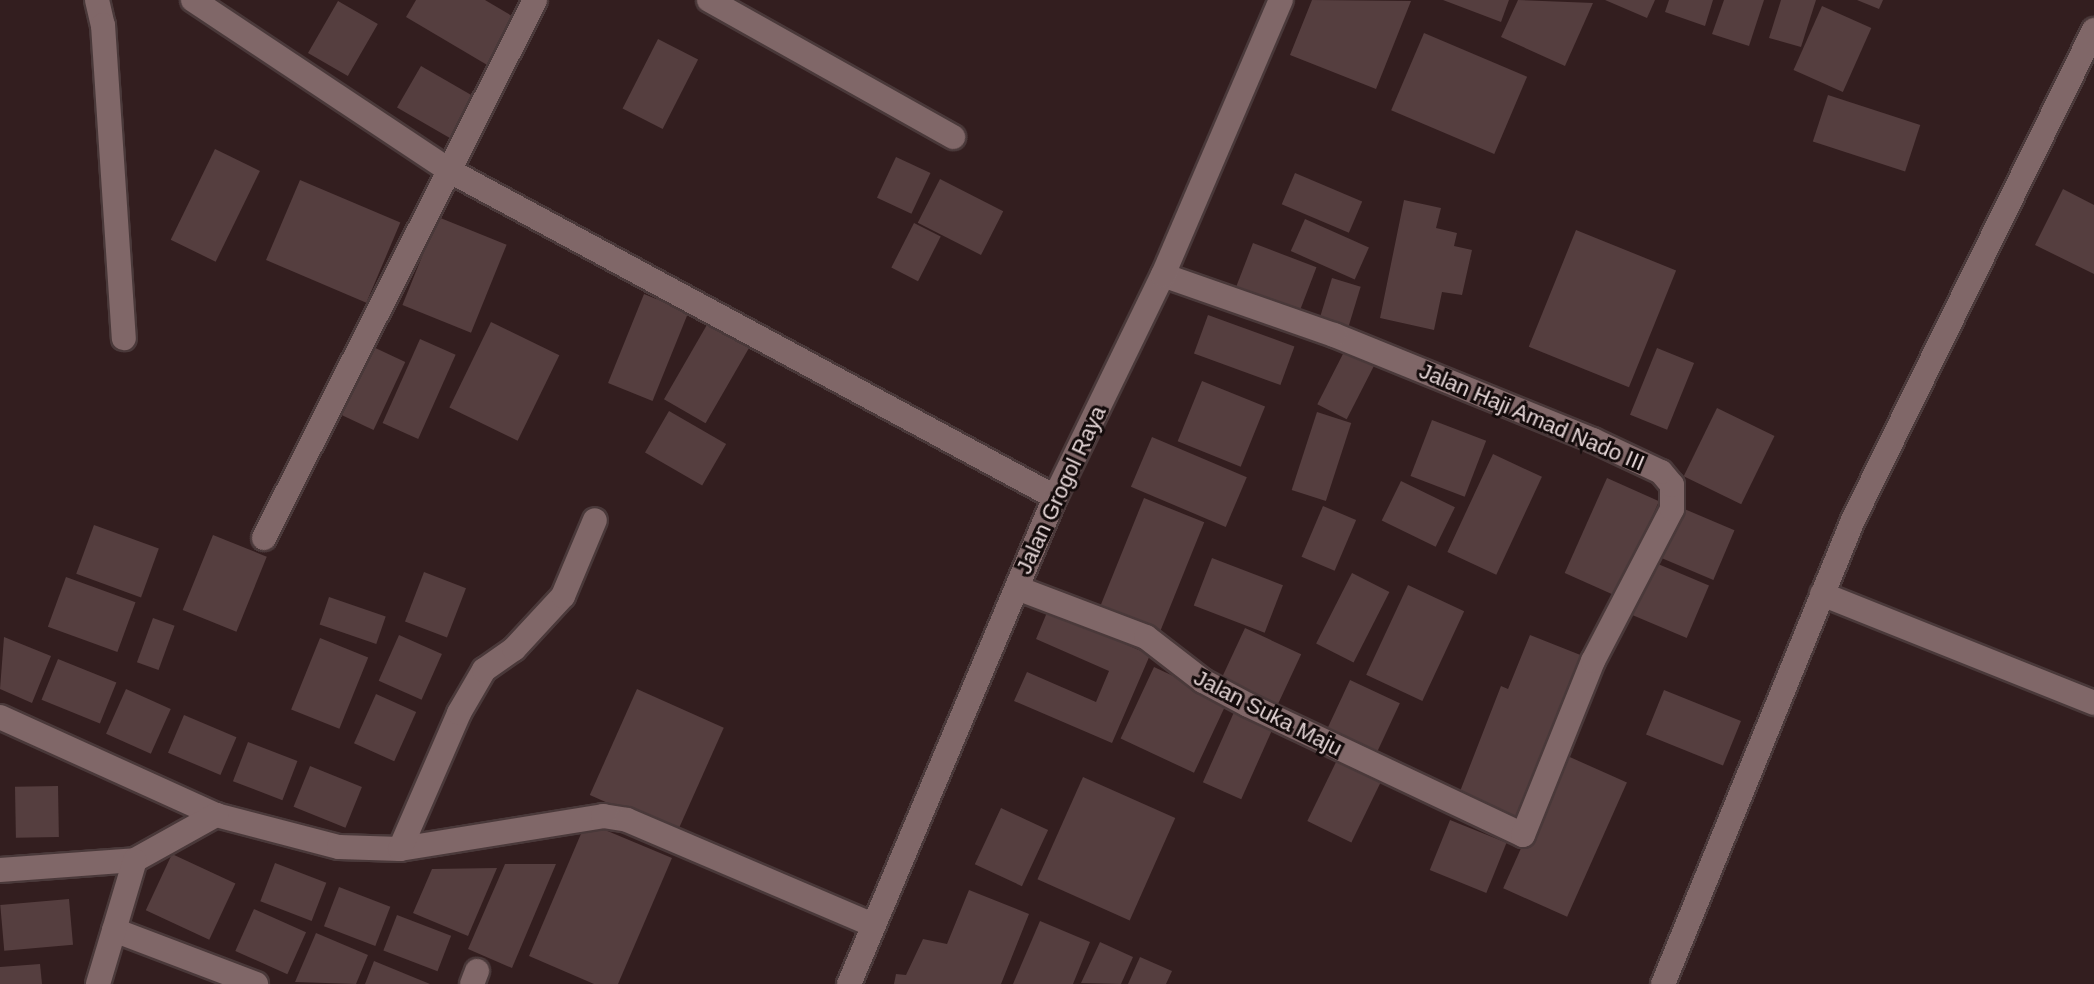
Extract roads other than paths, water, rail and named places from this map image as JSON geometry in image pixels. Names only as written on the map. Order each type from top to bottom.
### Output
[{"type":"street","points":[[97,0],[103,25],[124,338]]},
{"type":"street","points":[[193,0],[220,6],[450,171],[1055,497]]},
{"type":"street","points":[[264,538],[535,0]]},
{"type":"street","points":[[709,0],[953,137]]},
{"type":"street","name":"Jalan Grogol Raya","points":[[849,984],[871,924],[1055,497],[1163,275],[1281,0]]},
{"type":"street","points":[[1663,984],[1822,594],[2094,30]]},
{"type":"street","name":"Jalan Haji Amad Nado III","points":[[1163,275],[1334,335],[1593,440],[1661,472],[1672,485],[1672,509],[1593,661],[1523,835]]},
{"type":"street","points":[[400,849],[459,713],[484,670],[514,649],[563,596],[595,520]]},
{"type":"street","name":"Jalan Suka Maju","points":[[1017,588],[1146,637],[1203,681],[1272,718],[1523,835]]},
{"type":"street","points":[[1822,594],[2094,703]]},
{"type":"street","points":[[0,717],[216,815],[339,847],[400,849],[603,816],[627,820],[837,913],[871,924]]},
{"type":"street","points":[[0,870],[135,860],[216,815]]},
{"type":"street","points":[[98,984],[135,860]]},
{"type":"street","points":[[114,930],[256,984]]}]
